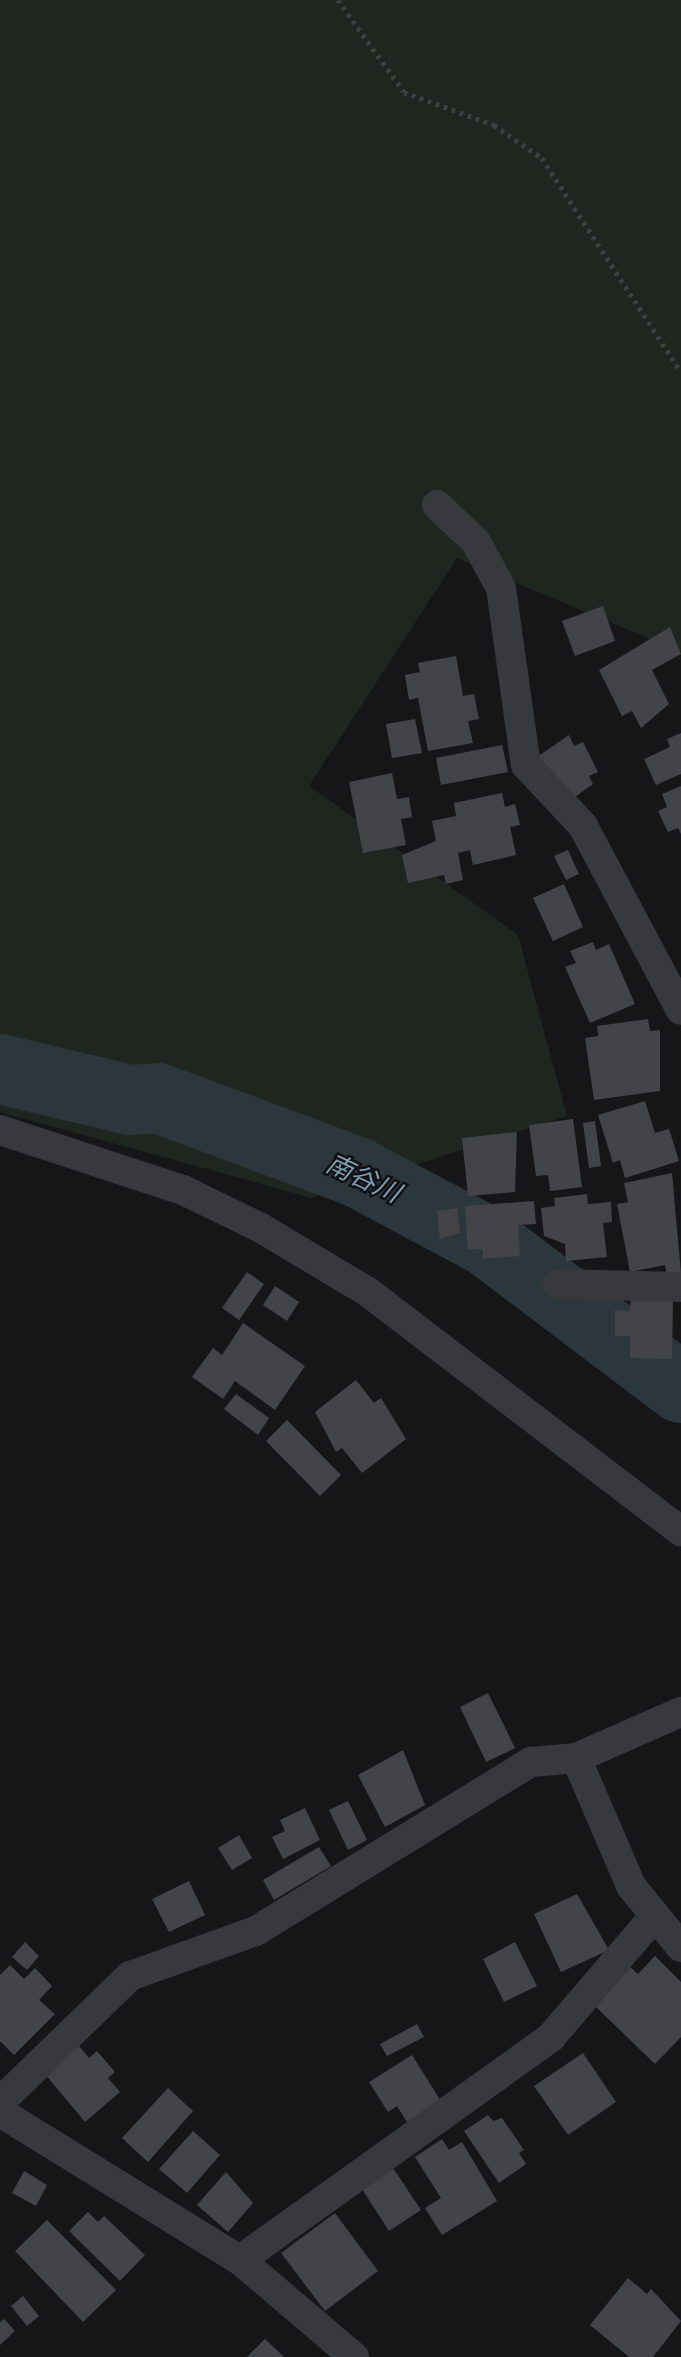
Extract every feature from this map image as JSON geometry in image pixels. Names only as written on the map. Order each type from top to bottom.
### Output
[{"type":"street","points":[[436,505],[476,542],[501,588],[510,689],[526,765],[583,826],[681,1010]]},
{"type":"street","points":[[0,1129],[183,1189],[261,1228],[368,1292],[681,1531]]},
{"type":"street","points":[[557,1284],[681,1287]]},
{"type":"street","points":[[354,2357],[240,2260],[2,2114],[130,1976],[256,1931],[531,1762],[576,1758],[681,1712]]},
{"type":"street","points":[[576,1758],[631,1886],[652,1919],[681,1947]]},
{"type":"street","points":[[240,2260],[551,2038],[652,1919]]},
{"type":"path","points":[[338,0],[404,92],[494,125],[542,158],[681,372]]},
{"type":"shaded area","points":[[0,0],[681,0],[681,652],[457,558],[309,786],[518,935],[567,1116],[312,1198],[0,1112]]},
{"type":"building","points":[[603,606],[615,641],[575,656],[562,621]]},
{"type":"building","points":[[670,627],[681,654],[652,670],[669,704],[641,728],[632,711],[622,716],[599,670]]},
{"type":"building","points":[[456,656],[463,696],[474,694],[479,719],[468,721],[473,743],[428,751],[418,698],[409,700],[405,675],[420,672],[418,663]]},
{"type":"building","points":[[415,719],[422,753],[392,758],[386,724]]},
{"type":"building","points":[[681,733],[681,774],[656,785],[644,759],[670,747],[667,739]]},
{"type":"building","points":[[569,735],[574,746],[583,742],[598,772],[589,776],[593,784],[568,802],[554,772],[546,776],[537,757]]},
{"type":"building","points":[[502,745],[508,772],[441,785],[436,758]]},
{"type":"building","points":[[392,773],[397,799],[409,797],[412,817],[401,819],[406,845],[363,853],[349,782]]},
{"type":"building","points":[[681,786],[681,834],[678,828],[668,832],[658,811],[667,807],[662,794]]},
{"type":"building","points":[[502,793],[505,807],[515,804],[520,825],[510,827],[516,855],[473,865],[470,850],[458,853],[463,880],[446,884],[444,875],[408,883],[402,855],[436,841],[432,821],[456,816],[454,803]]},
{"type":"building","points":[[568,850],[579,874],[566,880],[554,856]]},
{"type":"building","points":[[564,884],[583,927],[553,941],[533,898]]},
{"type":"building","points":[[593,942],[596,950],[609,944],[635,1004],[590,1023],[565,967],[576,963],[570,951]]},
{"type":"building","points":[[648,1019],[650,1031],[660,1030],[660,1091],[594,1100],[585,1038],[598,1036],[597,1026]]},
{"type":"building","points":[[645,1101],[655,1133],[669,1129],[679,1161],[625,1178],[620,1160],[613,1163],[598,1115]]},
{"type":"building","points":[[573,1119],[582,1187],[550,1191],[548,1175],[536,1176],[529,1125]]},
{"type":"building","points":[[595,1121],[601,1166],[589,1168],[583,1123]]},
{"type":"building","points":[[517,1132],[515,1192],[468,1196],[462,1138]]},
{"type":"building","points":[[672,1173],[681,1273],[667,1276],[665,1265],[630,1272],[617,1204],[628,1202],[624,1183]]},
{"type":"building","points":[[587,1194],[588,1204],[611,1202],[612,1222],[603,1223],[607,1257],[566,1261],[565,1244],[544,1236],[541,1208],[555,1206],[554,1198]]},
{"type":"building","points":[[534,1201],[536,1224],[518,1225],[520,1256],[483,1259],[483,1249],[468,1250],[465,1206]]},
{"type":"building","points":[[457,1208],[460,1233],[440,1239],[437,1211]]},
{"type":"building","points":[[247,1272],[264,1284],[239,1320],[222,1308]]},
{"type":"building","points":[[275,1286],[299,1302],[287,1321],[263,1305]]},
{"type":"building","points":[[631,1296],[673,1297],[672,1359],[630,1358],[630,1336],[615,1336],[615,1310],[630,1311]]},
{"type":"building","points":[[243,1323],[305,1366],[275,1410],[235,1381],[223,1399],[192,1377],[213,1348],[222,1355]]},
{"type":"building","points":[[356,1380],[374,1403],[381,1398],[406,1439],[362,1473],[342,1448],[336,1452],[315,1412]]},
{"type":"building","points":[[236,1394],[269,1418],[258,1435],[224,1409]]},
{"type":"building","points":[[287,1420],[341,1475],[320,1496],[266,1441]]},
{"type":"building","points":[[488,1693],[515,1748],[486,1762],[460,1707]]},
{"type":"building","points":[[403,1750],[425,1805],[385,1827],[358,1775]]},
{"type":"building","points":[[348,1801],[367,1840],[348,1850],[329,1810]]},
{"type":"building","points":[[305,1808],[320,1840],[283,1859],[272,1837],[285,1831],[280,1820]]},
{"type":"building","points":[[239,1835],[252,1858],[232,1870],[218,1848]]},
{"type":"building","points":[[319,1847],[331,1866],[274,1900],[263,1880]]},
{"type":"building","points":[[189,1881],[205,1915],[169,1932],[152,1899]]},
{"type":"building","points":[[577,1894],[609,1950],[561,1972],[534,1914]]},
{"type":"building","points":[[25,1942],[39,1956],[27,1970],[12,1957]]},
{"type":"building","points":[[515,1942],[537,1986],[504,2002],[483,1959]]},
{"type":"building","points":[[655,1956],[681,1982],[681,2037],[655,2064],[594,2005],[630,1967],[638,1974]]},
{"type":"building","points":[[10,1965],[24,1979],[35,1968],[52,1986],[39,2000],[55,2014],[14,2055],[0,2041],[0,1975]]},
{"type":"building","points":[[417,2024],[424,2037],[387,2056],[380,2044]]},
{"type":"building","points":[[78,2045],[89,2058],[97,2051],[115,2072],[108,2078],[120,2092],[85,2122],[45,2074]]},
{"type":"building","points":[[583,2053],[616,2102],[568,2135],[534,2086]]},
{"type":"building","points":[[412,2055],[441,2101],[407,2122],[397,2106],[388,2112],[369,2082]]},
{"type":"building","points":[[168,2088],[193,2111],[148,2162],[122,2138]]},
{"type":"building","points":[[488,2115],[493,2121],[502,2118],[524,2150],[519,2153],[526,2164],[499,2183],[464,2131]]},
{"type":"building","points":[[193,2131],[220,2155],[187,2193],[159,2169]]},
{"type":"building","points":[[442,2139],[449,2150],[462,2142],[497,2201],[442,2235],[425,2208],[441,2198],[415,2157]]},
{"type":"building","points":[[393,2168],[421,2210],[389,2231],[362,2189]]},
{"type":"building","points":[[24,2171],[47,2185],[36,2206],[12,2193]]},
{"type":"building","points":[[226,2172],[253,2203],[228,2232],[197,2205]]},
{"type":"building","points":[[88,2212],[98,2222],[104,2216],[145,2255],[120,2281],[69,2231]]},
{"type":"building","points":[[335,2213],[378,2271],[325,2311],[281,2253]]},
{"type":"building","points":[[47,2220],[116,2290],[83,2322],[15,2251]]},
{"type":"building","points":[[628,2278],[647,2294],[651,2289],[681,2321],[653,2357],[629,2357],[590,2325]]},
{"type":"building","points":[[23,2296],[39,2316],[27,2326],[11,2306]]},
{"type":"building","points":[[4,2319],[15,2331],[0,2345],[0,2322]]},
{"type":"building","points":[[265,2339],[284,2357],[247,2357]]},
{"type":"waterway","name":"南谷川","points":[[0,1069],[130,1100],[158,1098],[357,1172],[488,1242],[681,1388]]}]
